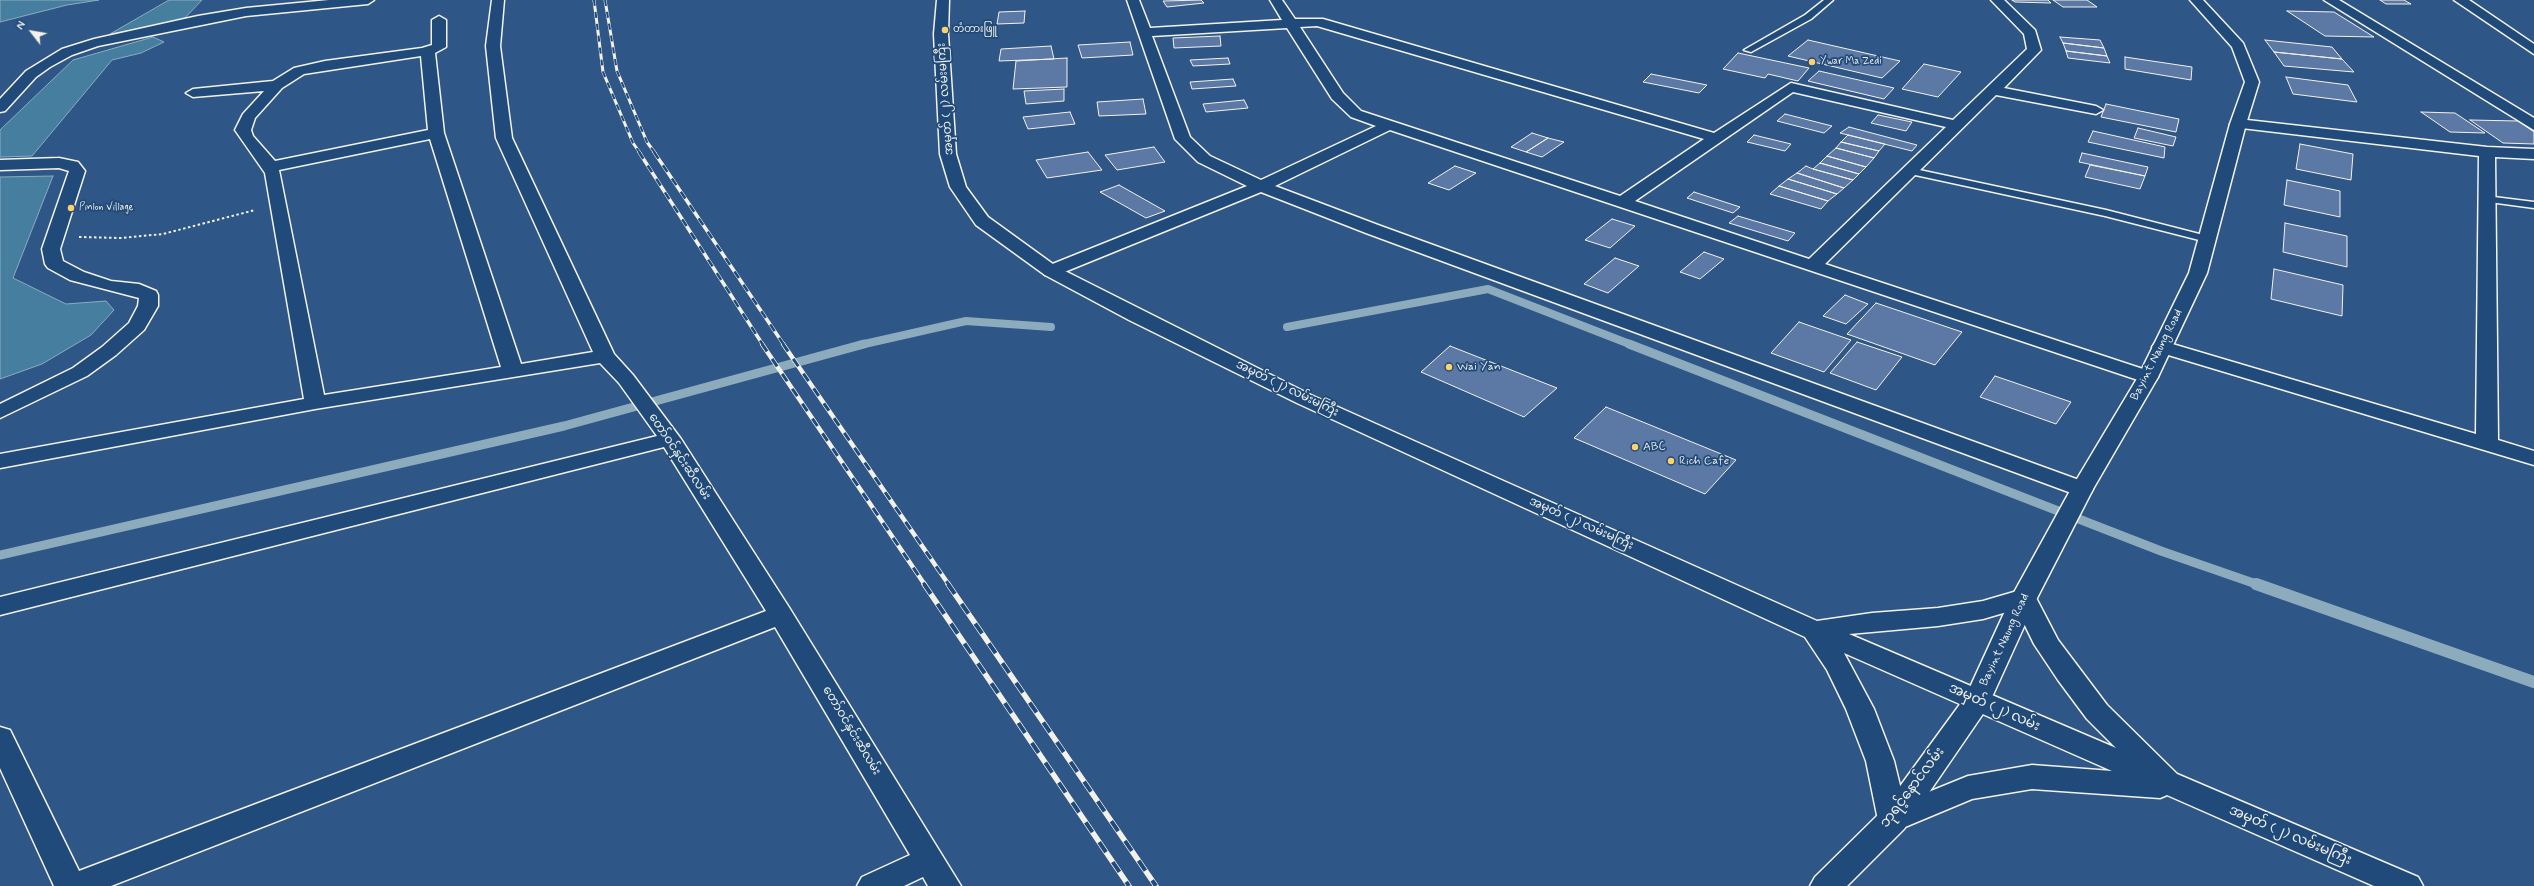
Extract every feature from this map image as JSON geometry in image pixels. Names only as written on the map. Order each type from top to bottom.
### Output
[{"type":"street","points":[[0,108],[31,74],[67,52],[128,34],[246,12],[368,0]]},
{"type":"street","name":"တော်ဝင်နှင်းဆီလမ်း","points":[[498,0],[493,46],[504,138],[605,356],[626,379],[670,439],[781,615],[945,886]]},
{"type":"street","name":"အမှတ် (၂) လမ်းမကြီး","points":[[943,0],[941,34],[948,154],[958,187],[982,221],[1051,271],[1136,316],[1304,399],[1814,630]]},
{"type":"street","points":[[1132,0],[1183,139],[1204,159],[1261,186],[1372,229],[2082,489]]},
{"type":"street","points":[[1276,0],[1337,96],[1356,114],[1387,126],[2148,377]]},
{"type":"street","points":[[1812,266],[2034,50],[2030,34],[1997,0]]},
{"type":"street","name":"Bayint Naung Road","points":[[1977,701],[2024,598],[2082,489],[2148,377],[2198,273],[2238,124],[2252,82],[2238,46],[2196,0]]},
{"type":"street","points":[[2330,0],[2534,125]]},
{"type":"street","points":[[2460,0],[2534,50]]},
{"type":"street","points":[[198,20],[211,5]]},
{"type":"street","points":[[314,403],[274,173],[246,137],[243,130],[248,117],[277,85],[298,71],[411,52],[424,52],[439,47],[439,20]]},
{"type":"street","points":[[1144,32],[1291,22],[1318,22],[1716,138]]},
{"type":"street","points":[[424,52],[428,53],[436,133],[461,215],[513,371]]},
{"type":"street","points":[[193,93],[277,85]]},
{"type":"street","points":[[1621,203],[1791,87],[1956,126]]},
{"type":"street","points":[[1993,90],[2096,110]]},
{"type":"street","points":[[2238,124],[2487,152],[2534,154]]},
{"type":"street","points":[[1051,271],[1261,186],[1387,126]]},
{"type":"street","points":[[270,167],[436,133]]},
{"type":"street","points":[[2487,152],[2487,444]]},
{"type":"street","points":[[0,165],[59,163],[72,165],[77,171],[50,249],[54,264],[77,276],[109,286],[132,288],[149,296],[148,306],[137,326],[109,351],[80,372],[0,412]]},
{"type":"street","points":[[2162,347],[2534,458]]},
{"type":"street","points":[[0,461],[314,403],[605,356]]},
{"type":"street","points":[[0,606],[670,439]]},
{"type":"street","points":[[2024,598],[2047,644],[2097,712],[2173,787],[2032,777],[1968,788],[1893,820],[1880,761],[1860,709],[1838,666],[1814,630],[1872,622],[1938,617],[1983,610],[2024,598]]},
{"type":"street","points":[[76,886],[781,615]]},
{"type":"street","name":"အမှတ် (၂) လမ်း","points":[[1814,630],[2173,787]]},
{"type":"street","name":"ဘုရင့်နောင်လမ်း","points":[[1826,886],[1893,820],[1977,701]]},
{"type":"street","points":[[0,738],[70,886]]},
{"type":"street","name":"အမှတ် (၂) လမ်းမကြီး","points":[[2173,787],[2407,886]]},
{"type":"street","points":[[873,886],[929,860]]},
{"type":"lane","points":[[1748,50],[1808,17],[1829,0]]},
{"type":"lane","points":[[1910,171],[2106,213],[2207,239]]},
{"type":"lane","points":[[2486,199],[2534,205]]},
{"type":"path","points":[[55,237],[121,238],[163,234],[279,204]]},
{"type":"water","points":[[0,0],[99,0],[67,5],[0,22]]},
{"type":"water","points":[[169,0],[202,0],[182,21],[110,34]]},
{"type":"water","points":[[153,37],[164,42],[141,53],[112,60],[32,156],[0,157],[0,130],[73,60]]},
{"type":"water","points":[[53,176],[13,278],[66,304],[106,301],[114,310],[91,335],[42,364],[0,379],[0,177]]},
{"type":"building","points":[[1201,0],[1204,3],[1167,7],[1163,1]]},
{"type":"building","points":[[2012,0],[2048,0],[2051,3],[2015,2]]},
{"type":"building","points":[[2053,0],[2087,0],[2097,7],[2063,7]]},
{"type":"building","points":[[2380,0],[2404,0],[2411,4],[2386,4]]},
{"type":"building","points":[[1025,11],[1024,23],[997,24],[999,12]]},
{"type":"building","points":[[2287,11],[2334,12],[2374,37],[2325,36]]},
{"type":"building","points":[[1220,36],[1221,46],[1174,48],[1173,38]]},
{"type":"building","points":[[2060,37],[2100,40],[2104,48],[2063,43]]},
{"type":"building","points":[[1808,40],[1900,61],[1882,78],[1788,56]]},
{"type":"building","points":[[2265,40],[2332,47],[2342,59],[2274,52]]},
{"type":"building","points":[[1130,42],[1133,55],[1082,58],[1078,45]]},
{"type":"building","points":[[2063,43],[2104,48],[2107,56],[2066,51]]},
{"type":"building","points":[[1051,46],[1054,59],[999,61],[1001,49]]},
{"type":"building","points":[[2066,51],[2107,56],[2110,63],[2068,58]]},
{"type":"building","points":[[2274,52],[2342,59],[2354,72],[2284,66]]},
{"type":"building","points":[[1738,53],[1809,68],[1798,81],[1768,74],[1765,78],[1723,69]]},
{"type":"building","points":[[2125,57],[2192,67],[2191,80],[2125,69]]},
{"type":"building","points":[[1067,58],[1067,87],[1013,89],[1016,61]]},
{"type":"building","points":[[1228,58],[1230,64],[1193,66],[1190,60]]},
{"type":"building","points":[[1924,64],[1961,72],[1938,97],[1902,89]]},
{"type":"building","points":[[1819,71],[1894,88],[1884,99],[1808,81]]},
{"type":"building","points":[[1651,74],[1707,85],[1699,93],[1643,82]]},
{"type":"building","points":[[2286,77],[2348,85],[2357,102],[2293,94]]},
{"type":"building","points":[[1233,79],[1236,86],[1192,89],[1190,82]]},
{"type":"building","points":[[1064,89],[1064,101],[1026,104],[1024,91]]},
{"type":"building","points":[[1143,99],[1146,114],[1099,116],[1097,102]]},
{"type":"building","points":[[1244,100],[1248,108],[1206,112],[1203,104]]},
{"type":"building","points":[[2106,104],[2179,119],[2176,132],[2101,117]]},
{"type":"building","points":[[1070,112],[1075,124],[1028,129],[1023,117]]},
{"type":"building","points":[[2421,112],[2455,113],[2485,133],[2450,132]]},
{"type":"building","points":[[1785,114],[1832,126],[1824,133],[1777,121]]},
{"type":"building","points":[[1878,115],[1912,122],[1906,131],[1871,123]]},
{"type":"building","points":[[2470,120],[2518,121],[2534,132],[2534,144],[2503,143]]},
{"type":"building","points":[[1849,127],[1917,145],[1912,151],[1840,133]]},
{"type":"building","points":[[2138,128],[2176,137],[2173,146],[2134,138]]},
{"type":"building","points":[[2093,131],[2165,147],[2164,158],[2088,142]]},
{"type":"building","points":[[1532,133],[1548,138],[1526,152],[1511,147]]},
{"type":"building","points":[[1754,135],[1791,144],[1785,151],[1747,142]]},
{"type":"building","points":[[1848,135],[1885,144],[1879,151],[1841,142]]},
{"type":"building","points":[[1548,138],[1564,142],[1542,157],[1526,152]]},
{"type":"building","points":[[1841,142],[1879,151],[1874,158],[1836,148]]},
{"type":"building","points":[[2300,144],[2353,154],[2351,180],[2296,169]]},
{"type":"building","points":[[1154,147],[1165,162],[1117,170],[1105,155]]},
{"type":"building","points":[[1836,148],[1874,158],[1866,167],[1827,156]]},
{"type":"building","points":[[1088,152],[1102,170],[1047,178],[1036,160]]},
{"type":"building","points":[[2082,153],[2148,167],[2145,176],[2079,162]]},
{"type":"building","points":[[1827,156],[1866,167],[1859,174],[1820,163]]},
{"type":"building","points":[[1820,163],[1859,174],[1853,180],[1813,169]]},
{"type":"building","points":[[2090,165],[2145,176],[2140,189],[2085,177]]},
{"type":"building","points":[[1455,166],[1476,173],[1449,190],[1428,183]]},
{"type":"building","points":[[1806,166],[1853,180],[1844,188],[1797,173]]},
{"type":"building","points":[[1797,173],[1844,188],[1837,194],[1788,179]]},
{"type":"building","points":[[1788,179],[1837,194],[1828,201],[1779,186]]},
{"type":"building","points":[[2287,180],[2340,191],[2340,217],[2284,205]]},
{"type":"building","points":[[1119,185],[1165,211],[1146,218],[1100,192]]},
{"type":"building","points":[[1779,186],[1828,201],[1821,209],[1770,194]]},
{"type":"building","points":[[1694,192],[1740,207],[1733,213],[1687,198]]},
{"type":"building","points":[[1738,216],[1795,233],[1788,241],[1729,223]]},
{"type":"building","points":[[1612,219],[1635,226],[1610,248],[1585,240]]},
{"type":"building","points":[[2285,223],[2347,236],[2347,267],[2283,252]]},
{"type":"building","points":[[1704,252],[1724,259],[1700,279],[1680,272]]},
{"type":"building","points":[[1615,258],[1639,266],[1608,293],[1584,284]]},
{"type":"building","points":[[2274,269],[2343,285],[2342,316],[2271,299]]},
{"type":"building","points":[[1845,295],[1868,304],[1846,324],[1823,316]]},
{"type":"building","points":[[1876,303],[1962,332],[1935,365],[1847,334]]},
{"type":"building","points":[[1799,322],[1851,340],[1824,372],[1771,353]]},
{"type":"building","points":[[1857,342],[1902,357],[1876,390],[1830,373]]},
{"type":"building","points":[[1450,346],[1557,388],[1524,417],[1421,372]]},
{"type":"building","points":[[1995,376],[2071,402],[2056,424],[1980,397]]},
{"type":"building","points":[[1606,407],[1736,460],[1705,494],[1574,438]]},
{"type":"waterway","points":[[1287,327],[1488,289],[1632,345]]},
{"type":"waterway","points":[[862,345],[966,321],[1051,327]]},
{"type":"waterway","points":[[1629,344],[2161,551],[2259,585]]},
{"type":"waterway","points":[[0,555],[564,426],[862,345]]},
{"type":"waterway","points":[[2256,584],[2534,682]]},
{"type":"railway","points":[[594,0],[603,72],[633,143],[640,153]]},
{"type":"railway","points":[[605,0],[617,71],[647,142],[655,153]]},
{"type":"railway","points":[[639,152],[763,345]]},
{"type":"railway","points":[[654,152],[784,345]]},
{"type":"railway","points":[[762,344],[925,585]]},
{"type":"railway","points":[[783,344],[949,585]]},
{"type":"railway","points":[[924,584],[1129,886]]},
{"type":"railway","points":[[948,584],[1156,886]]},
{"type":"place","name":"တံတားဖြူ","points":[[945,30]]},
{"type":"place","name":"Ywar Ma Zedi","points":[[1812,62]]},
{"type":"place","name":"Pinlon Village","points":[[71,208]]},
{"type":"place","name":"Wai Yan","points":[[1449,367]]},
{"type":"place","name":"ABC","points":[[1635,447]]},
{"type":"place","name":"Rich Cafe","points":[[1671,461]]}]
